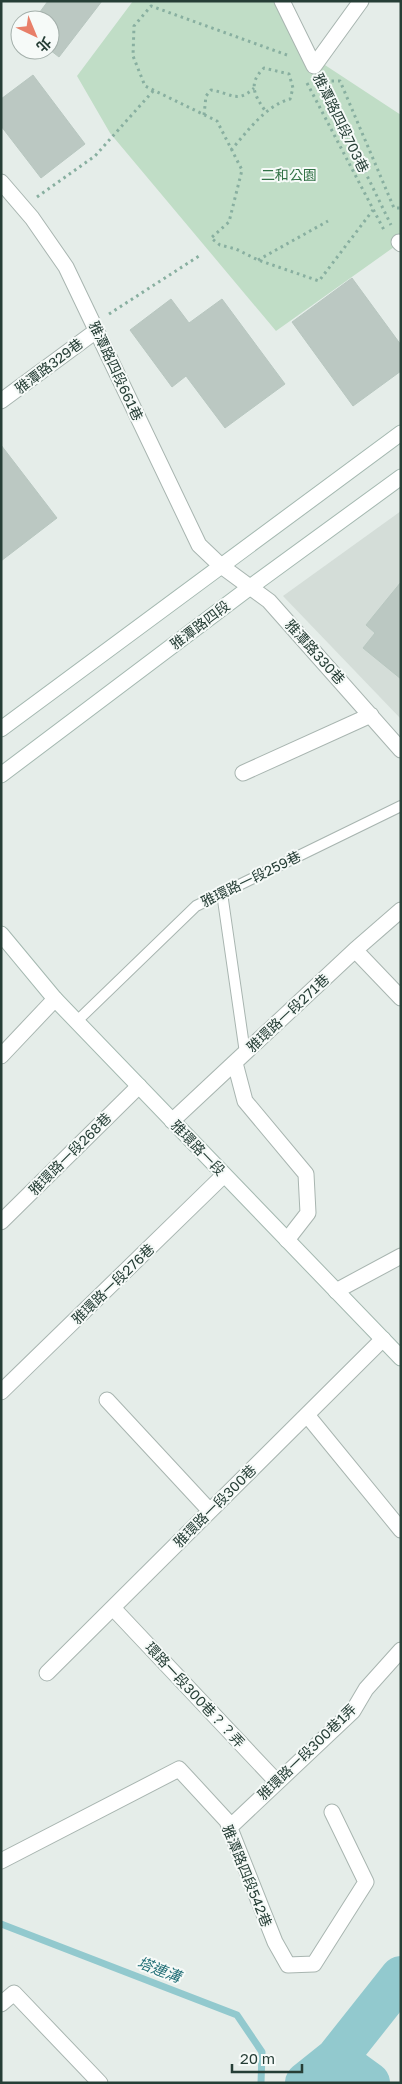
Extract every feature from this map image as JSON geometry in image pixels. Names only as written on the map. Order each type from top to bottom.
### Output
[{"type":"street","name":"雅潭路四段703巷","points":[[282,1],[314,66],[361,1]]},
{"type":"street","name":"雅潭路四段661巷","points":[[1,182],[12,202],[66,267],[199,545],[220,565]]},
{"type":"street","name":"雅潭路329巷","points":[[1,401],[95,327]]},
{"type":"street","points":[[1,729],[220,565],[401,433]]},
{"type":"street","name":"雅潭路四段","points":[[1,775],[249,588],[401,477]]},
{"type":"street","name":"雅潭路330巷","points":[[220,565],[249,588],[270,601],[401,750]]},
{"type":"street","points":[[243,773],[371,715]]},
{"type":"street","points":[[401,910],[356,950],[401,998]]},
{"type":"street","name":"雅環路一段","points":[[1,934],[55,999],[401,1358]]},
{"type":"street","name":"雅環路一段271巷","points":[[172,1121],[356,950]]},
{"type":"street","points":[[1,1056],[55,999]]},
{"type":"street","points":[[240,1058],[245,1101],[306,1174],[308,1212],[287,1240]]},
{"type":"street","name":"雅環路一段268巷","points":[[1,1222],[138,1086]]},
{"type":"street","name":"雅環路一段276巷","points":[[1,1392],[224,1175]]},
{"type":"street","points":[[336,1290],[401,1256]]},
{"type":"street","name":"雅環路一段300巷","points":[[48,1673],[383,1339]]},
{"type":"street","points":[[107,1400],[210,1511]]},
{"type":"street","points":[[307,1415],[401,1530]]},
{"type":"street","name":"環路一段300巷？？弄","points":[[113,1608],[277,1782]]},
{"type":"street","name":"雅環路一段300巷1弄","points":[[229,1828],[353,1711],[366,1690],[401,1650]]},
{"type":"street","name":"雅潭路四段542巷","points":[[1,1862],[179,1769],[227,1821],[274,1942],[288,1965],[314,1964],[366,1882],[332,1812]]},
{"type":"street","points":[[1,2004],[14,1993],[100,2083]]},
{"type":"lane","name":"雅環路一段259巷","points":[[77,1021],[196,906],[401,806]]},
{"type":"lane","points":[[222,893],[240,1058]]},
{"type":"path","points":[[148,1],[151,6],[294,58]]},
{"type":"path","points":[[151,6],[134,26],[133,56],[146,86],[217,121],[242,170],[229,222],[210,238],[220,245],[236,249],[258,260],[319,281],[373,210],[306,80]]},
{"type":"path","points":[[231,150],[266,112],[278,102],[290,98],[293,88],[289,74],[264,68],[257,75],[254,87],[255,96],[266,112]]},
{"type":"path","points":[[310,87],[321,81],[340,81],[394,208],[401,208]]},
{"type":"path","name":"雅潭路四段703巷","points":[[321,81],[392,227],[384,230],[373,210]]},
{"type":"path","points":[[204,115],[206,96],[212,90],[236,97],[246,96],[254,87]]},
{"type":"path","points":[[12,202],[95,156],[154,90]]},
{"type":"path","points":[[258,260],[328,221]]},
{"type":"path","points":[[95,327],[199,256]]},
{"type":"shaded area","points":[[401,511],[401,719],[283,596]]},
{"type":"green space","name":"二和公園","points":[[133,1],[276,1],[299,48],[401,115],[401,242],[276,331],[110,133],[77,76]]},
{"type":"building","points":[[48,1],[102,1],[60,56],[60,10],[41,10]]},
{"type":"building","points":[[33,75],[85,144],[41,178],[1,126],[1,99]]},
{"type":"building","points":[[352,278],[401,345],[401,371],[353,406],[292,322]]},
{"type":"building","points":[[171,299],[189,323],[222,299],[285,384],[225,428],[186,376],[172,387],[130,330]]},
{"type":"building","points":[[1,445],[57,518],[1,561]]},
{"type":"building","points":[[401,582],[401,679],[363,648],[375,633],[366,625]]},
{"type":"waterway","name":"塔連溝","points":[[1,1924],[237,2015],[262,2052],[261,2083]]},
{"type":"waterway","points":[[306,2083],[336,2059],[401,1977]]},
{"type":"waterway","points":[[336,2059],[369,2083]]}]
